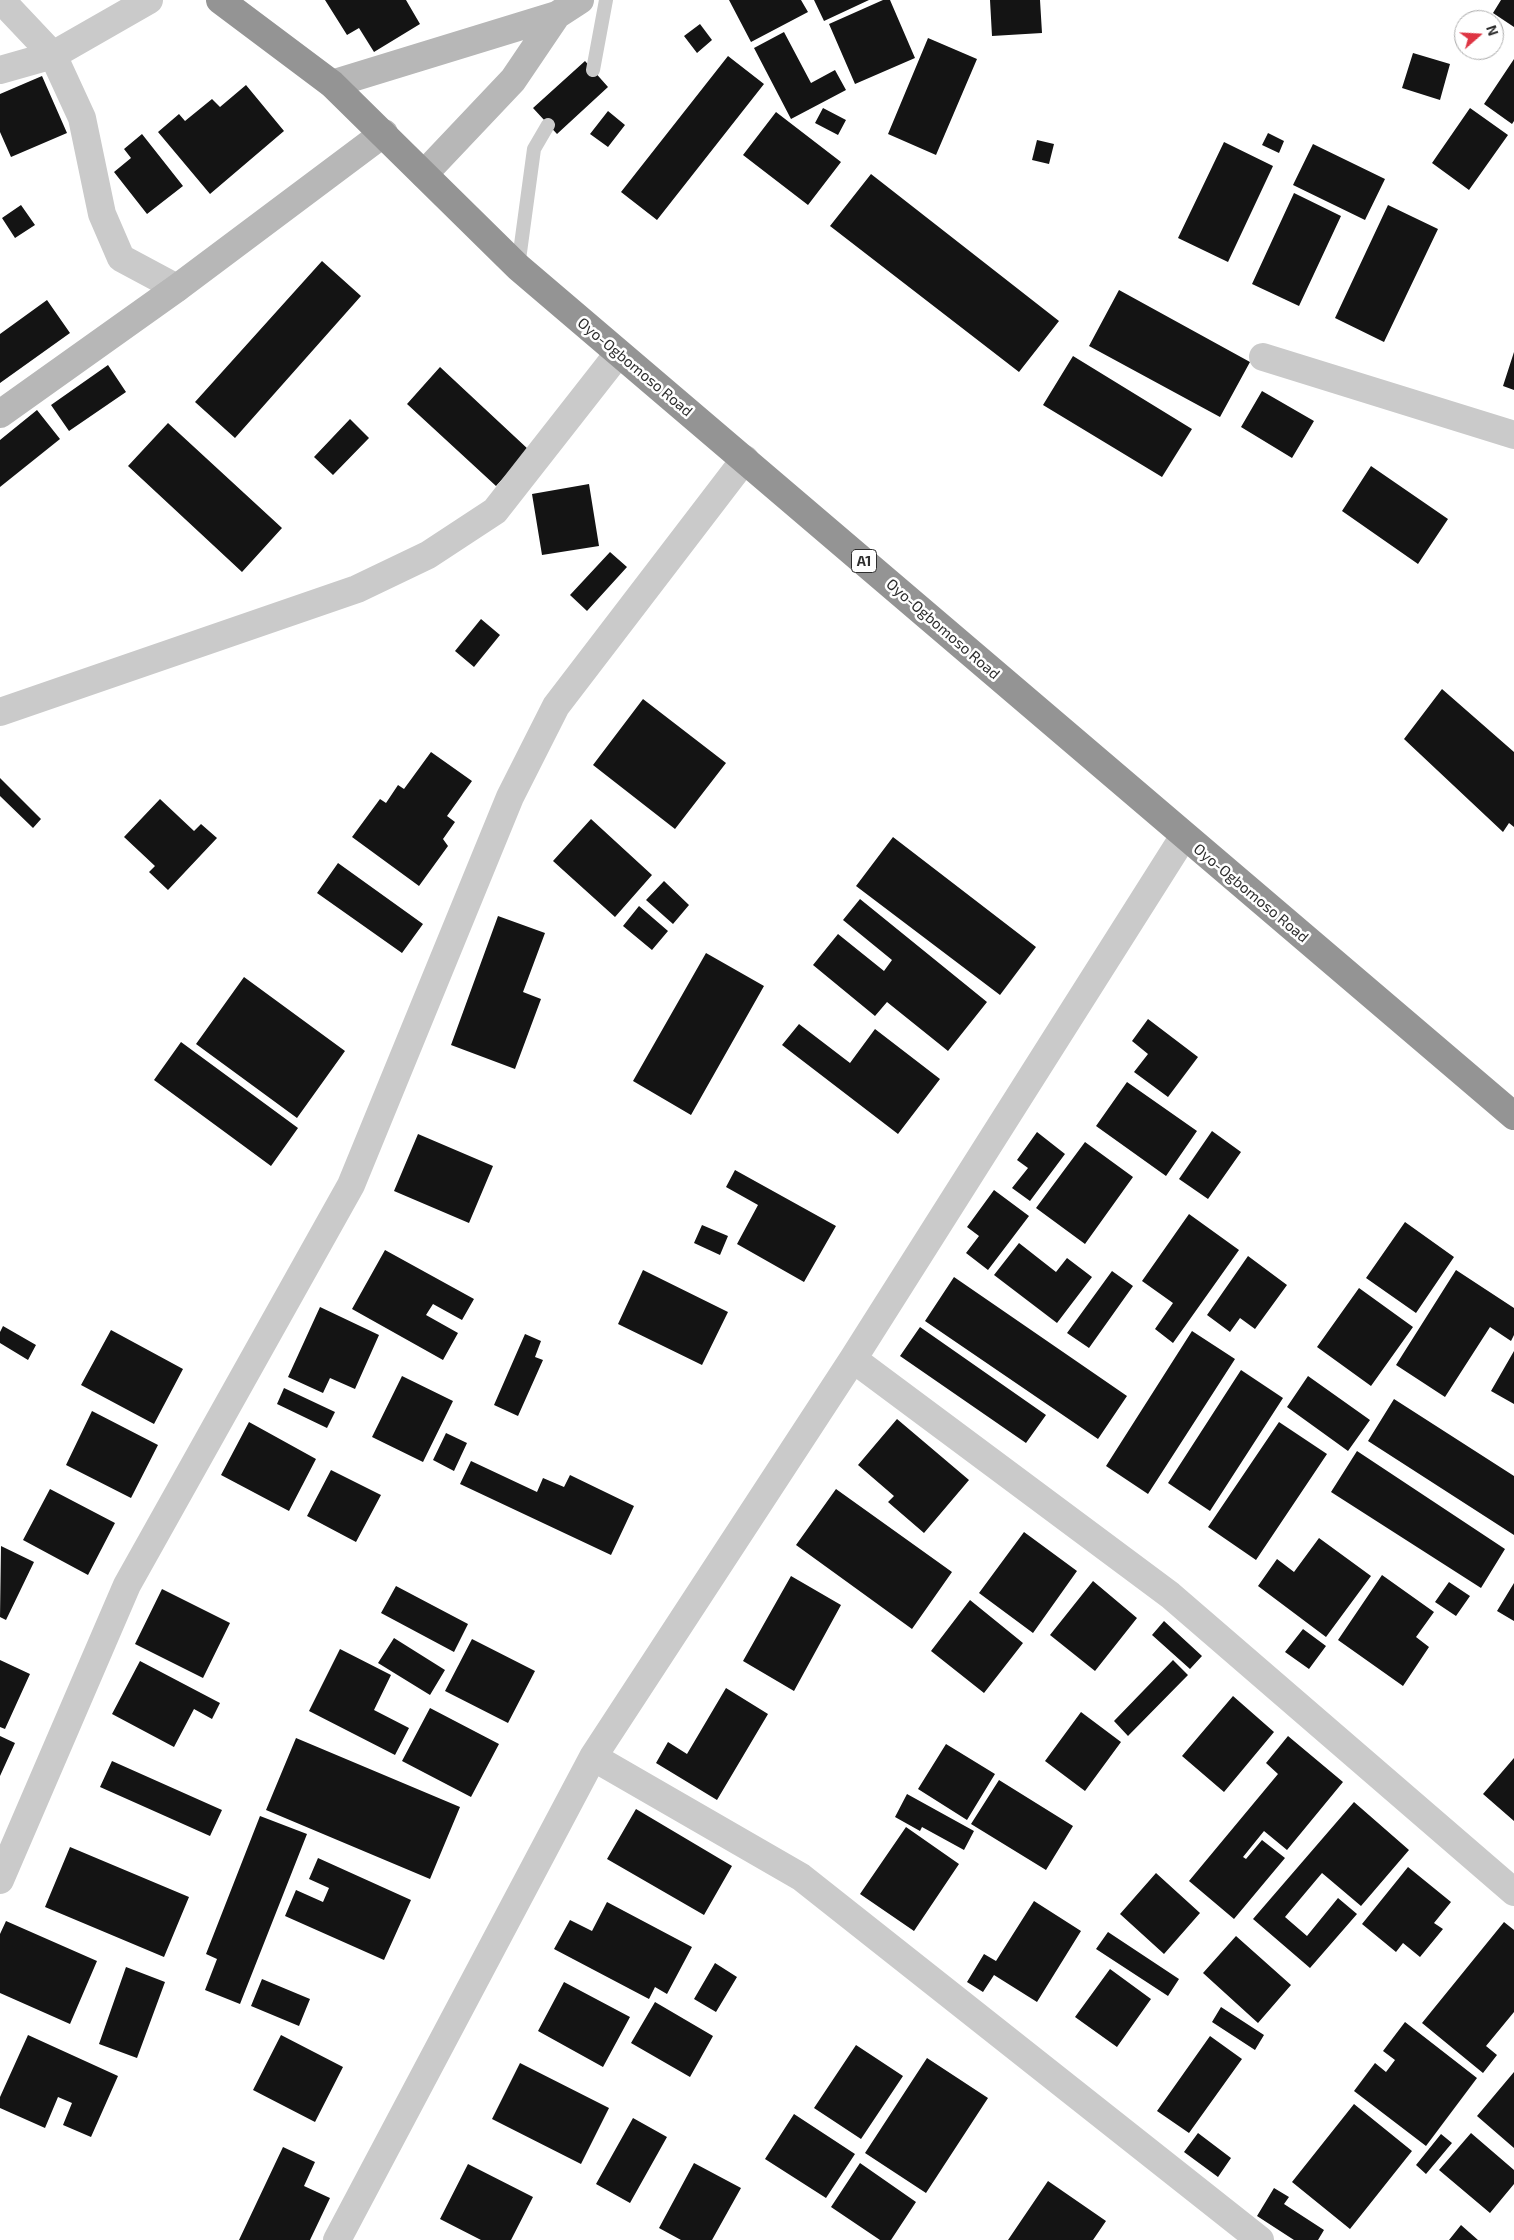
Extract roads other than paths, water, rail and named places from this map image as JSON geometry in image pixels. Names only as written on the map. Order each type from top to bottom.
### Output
[{"type":"highway","name":"Oyo-Ogbomoso Road","points":[[220,0],[332,84],[518,267],[1514,1116]]},
{"type":"street","points":[[1,0],[53,55],[82,118],[102,214],[121,258],[177,288]]},
{"type":"street","points":[[0,70],[53,55],[149,0]]},
{"type":"street","points":[[332,84],[557,15],[580,0]]},
{"type":"street","points":[[424,174],[513,80],[557,15]]},
{"type":"street","points":[[0,414],[177,288],[384,134]]},
{"type":"street","points":[[0,712],[357,589],[428,554],[495,512],[618,354]]},
{"type":"street","points":[[1263,357],[1514,436]]},
{"type":"street","points":[[0,1880],[127,1585],[351,1185],[510,797],[556,706],[745,459]]},
{"type":"street","points":[[337,2240],[593,1757],[853,1359],[1184,836]]},
{"type":"street","points":[[853,1359],[1170,1595],[1514,1892]]},
{"type":"street","points":[[593,1757],[801,1878],[1260,2240]]},
{"type":"lane","points":[[593,70],[606,0]]},
{"type":"lane","points":[[518,267],[534,149],[548,125]]}]
